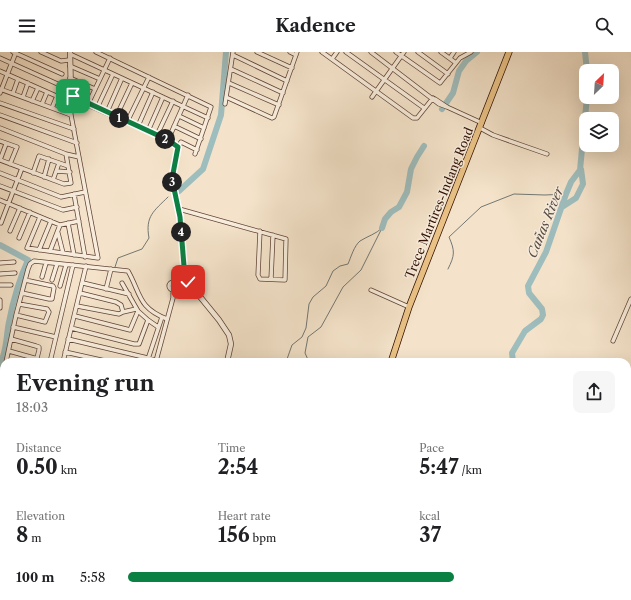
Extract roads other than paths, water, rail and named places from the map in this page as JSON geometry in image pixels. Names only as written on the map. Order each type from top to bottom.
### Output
[{"type":"main road","name":"Trece Martires-Indang Road","points":[[392,358],[409,307],[509,52]]},
{"type":"street","points":[[62,74],[15,52],[1,90],[71,115]]},
{"type":"street","points":[[41,52],[69,63],[100,79]]},
{"type":"street","points":[[96,52],[149,76],[211,107],[195,154]]},
{"type":"street","points":[[257,52],[292,68]]},
{"type":"street","points":[[226,97],[272,118],[275,115],[279,105],[297,53],[290,52]]},
{"type":"street","points":[[322,52],[415,119],[433,99]]},
{"type":"street","points":[[332,59],[337,52]]},
{"type":"street","points":[[346,52],[424,108]]},
{"type":"street","points":[[371,52],[428,96],[481,126],[493,135],[547,154]]},
{"type":"street","points":[[396,52],[438,82],[442,82],[460,58],[471,52]]},
{"type":"street","points":[[372,97],[404,52]]},
{"type":"street","points":[[418,52],[448,74]]},
{"type":"street","points":[[441,52],[456,63]]},
{"type":"street","points":[[450,58],[454,52]]},
{"type":"street","points":[[62,111],[71,92],[69,63],[70,53],[208,118]]},
{"type":"street","points":[[225,104],[233,54],[287,81]]},
{"type":"street","points":[[0,58],[71,92],[78,100],[168,140],[178,147]]},
{"type":"street","points":[[88,104],[110,58]]},
{"type":"street","points":[[231,70],[283,93]]},
{"type":"street","points":[[0,71],[68,101]]},
{"type":"street","points":[[97,108],[113,74]]},
{"type":"street","points":[[127,122],[149,76]]},
{"type":"street","points":[[70,78],[95,89]]},
{"type":"street","points":[[107,112],[122,78]]},
{"type":"street","points":[[12,93],[18,79]]},
{"type":"street","points":[[23,97],[28,83]]},
{"type":"street","points":[[116,116],[132,83]]},
{"type":"street","points":[[229,83],[279,105]]},
{"type":"street","points":[[78,100],[85,84]]},
{"type":"street","points":[[32,100],[38,88]]},
{"type":"street","points":[[42,104],[48,92]]},
{"type":"street","points":[[138,126],[153,92]]},
{"type":"street","points":[[52,108],[57,96]]},
{"type":"street","points":[[168,140],[188,96]]},
{"type":"street","points":[[148,131],[163,97]]},
{"type":"street","points":[[40,217],[27,248],[98,258],[68,101]]},
{"type":"street","points":[[157,135],[173,101]]},
{"type":"street","points":[[0,102],[74,129]]},
{"type":"street","points":[[0,115],[77,143]]},
{"type":"street","points":[[179,116],[204,128]]},
{"type":"street","points":[[174,126],[200,139]]},
{"type":"street","points":[[0,128],[66,154],[79,157]]},
{"type":"street","points":[[0,141],[17,147],[10,164]]},
{"type":"street","points":[[197,150],[181,142],[178,147],[172,179],[179,209],[184,266],[188,282],[219,320],[229,335],[231,344],[228,358]]},
{"type":"street","points":[[6,144],[0,160],[64,184],[71,183],[66,154]]},
{"type":"street","points":[[33,173],[39,156],[68,166]]},
{"type":"street","points":[[44,177],[50,159]]},
{"type":"street","points":[[53,180],[59,163]]},
{"type":"street","points":[[1,223],[22,168]]},
{"type":"street","points":[[57,170],[70,172]]},
{"type":"street","points":[[0,173],[62,197],[85,192]]},
{"type":"street","points":[[0,186],[63,210],[77,207]]},
{"type":"street","points":[[74,194],[85,257]]},
{"type":"street","points":[[0,200],[60,225],[79,221]]},
{"type":"street","points":[[10,232],[20,208]]},
{"type":"street","points":[[179,209],[286,238],[285,280],[260,279],[258,275],[260,231]]},
{"type":"street","points":[[19,238],[30,212]]},
{"type":"street","points":[[39,250],[51,221]]},
{"type":"street","points":[[68,223],[74,255]]},
{"type":"street","points":[[50,251],[60,225]]},
{"type":"street","points":[[58,232],[63,253]]},
{"type":"street","points":[[271,279],[273,235]]},
{"type":"street","points":[[7,358],[13,327],[29,266],[32,262],[36,261],[128,271],[145,306],[167,319]]},
{"type":"street","points":[[0,263],[14,262]]},
{"type":"street","points":[[42,277],[46,262]]},
{"type":"street","points":[[52,280],[57,264]]},
{"type":"street","points":[[60,286],[66,265]]},
{"type":"street","points":[[51,358],[73,265]]},
{"type":"street","points":[[64,358],[86,266]]},
{"type":"street","points":[[106,289],[111,269]]},
{"type":"street","points":[[0,274],[16,273]]},
{"type":"street","points":[[22,293],[52,299],[55,290],[52,286],[25,280]]},
{"type":"street","points":[[157,358],[173,298],[173,290],[169,288],[170,284],[174,282],[177,286]]},
{"type":"street","points":[[173,290],[177,289],[177,286],[188,282]]},
{"type":"street","points":[[83,283],[129,294]]},
{"type":"street","points":[[122,283],[137,310],[158,327]]},
{"type":"street","points":[[0,285],[11,284]]},
{"type":"street","points":[[371,290],[409,307]]},
{"type":"street","points":[[80,293],[116,302],[121,305],[123,312]]},
{"type":"street","points":[[613,341],[631,299]]},
{"type":"street","points":[[0,300],[0,308]]},
{"type":"street","points":[[16,315],[45,322],[49,312],[46,309],[19,304]]},
{"type":"street","points":[[77,306],[119,314],[137,310]]},
{"type":"street","points":[[75,316],[130,330],[137,310]]},
{"type":"street","points":[[148,358],[162,317]]},
{"type":"street","points":[[71,328],[139,344],[148,320]]},
{"type":"street","points":[[13,327],[56,337]]},
{"type":"street","points":[[9,351],[37,358],[39,350],[39,347],[11,339]]},
{"type":"street","points":[[68,339],[139,358]]},
{"type":"street","points":[[65,352],[92,358]]},
{"type":"waterway","points":[[179,191],[203,169],[221,115],[226,52]]},
{"type":"waterway","points":[[442,109],[453,93],[459,71],[466,61],[477,52]]},
{"type":"waterway","name":"Cañas River","points":[[585,52],[586,64]]},
{"type":"waterway","name":"Cañas River","points":[[513,358],[512,353],[525,331],[541,319],[543,315],[542,309],[529,293],[528,286],[546,252],[571,182],[580,170],[586,104]]},
{"type":"waterway","points":[[382,228],[385,219],[391,212],[399,207],[407,192],[411,169],[424,146]]},
{"type":"waterway","points":[[562,207],[576,198],[583,184],[581,169]]},
{"type":"waterway","points":[[448,269],[453,253],[449,237],[481,207],[514,194],[566,194]]},
{"type":"waterway","points":[[115,267],[118,258],[142,249],[149,238],[148,224],[152,214],[168,197]]},
{"type":"waterway","points":[[287,358],[292,345],[302,337],[306,328],[309,304],[313,297],[326,286],[333,271],[340,266],[348,264],[358,243],[382,228]]},
{"type":"waterway","points":[[307,358],[305,353],[308,337],[321,327],[343,287],[361,270],[381,230]]},
{"type":"waterway","points":[[0,245],[28,260],[14,298],[2,358]]}]
